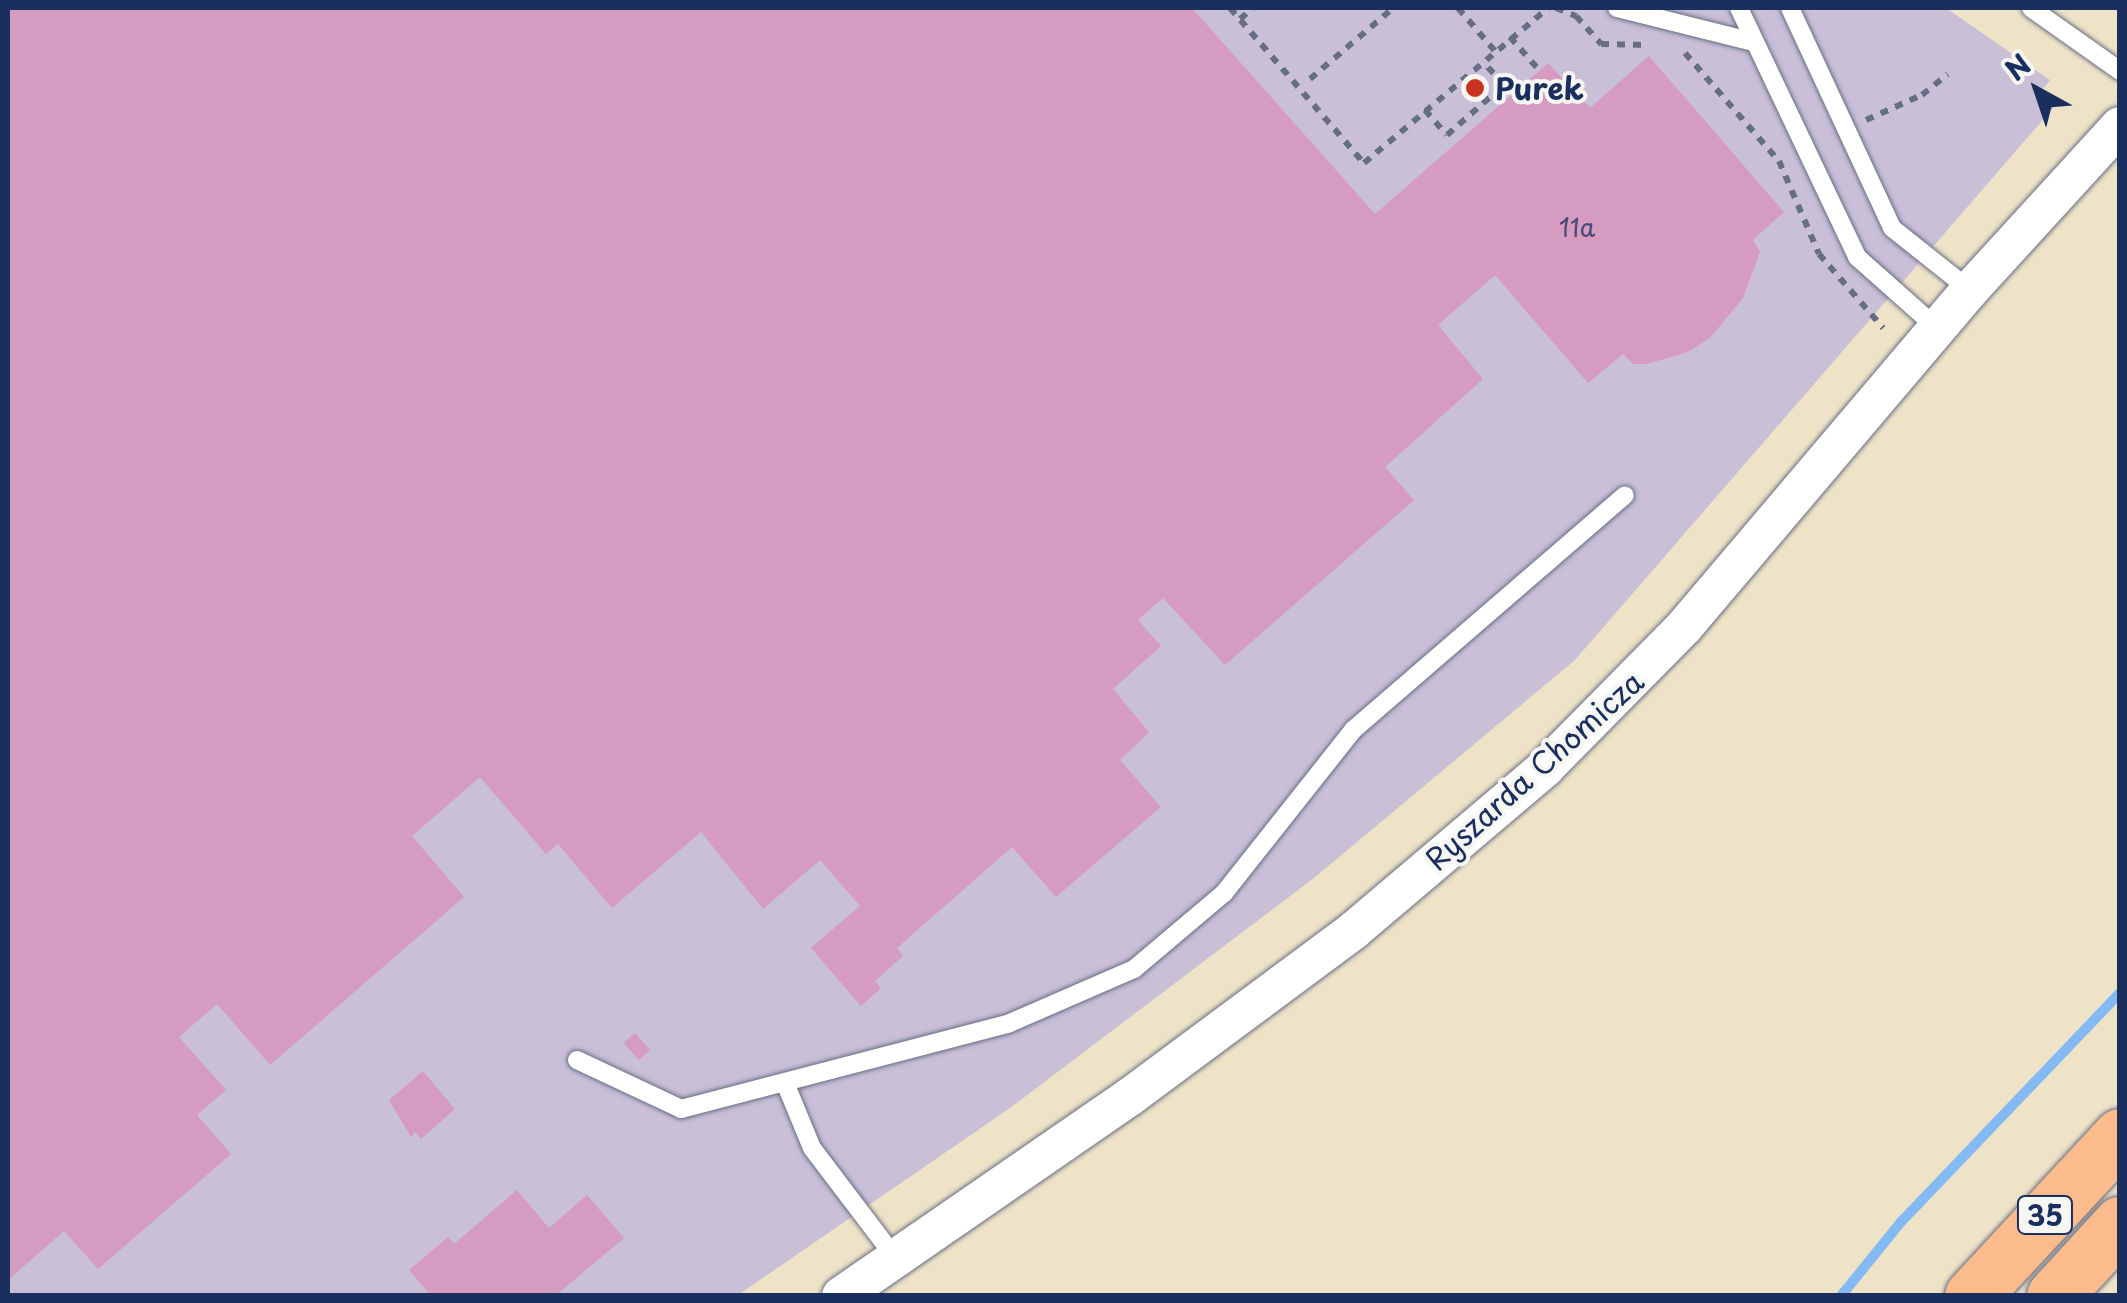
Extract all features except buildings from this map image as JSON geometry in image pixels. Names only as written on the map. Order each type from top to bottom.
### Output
[{"type":"main road","name":"35","points":[[1972,1296],[2120,1136]]},
{"type":"main road","name":"35","points":[[2054,1296],[2120,1224]]},
{"type":"street","name":"Ryszarda Chomicza","points":[[841,1296],[1131,1096],[1353,931],[1545,768],[1684,628],[1970,290],[2120,126]]},
{"type":"lane","points":[[1617,8],[1753,42]]},
{"type":"lane","points":[[1739,8],[1857,257],[1937,328]]},
{"type":"lane","points":[[1790,8],[1892,228],[1970,290]]},
{"type":"lane","points":[[2030,8],[2120,71]]},
{"type":"lane","points":[[577,1060],[682,1109],[786,1085],[1010,1023],[1134,968],[1224,893],[1354,730],[1624,495]]},
{"type":"lane","points":[[786,1085],[812,1148],[894,1256]]},
{"type":"path","points":[[1230,8],[1364,163],[1548,8]]},
{"type":"path","points":[[1240,19],[1253,8]]},
{"type":"path","points":[[1310,79],[1393,8]]},
{"type":"path","points":[[1458,8],[1495,50]]},
{"type":"path","points":[[1556,8],[1576,16],[1601,44],[1656,44]]},
{"type":"path","points":[[1510,37],[1539,70]]},
{"type":"path","points":[[1674,40],[1779,161],[1819,254],[1883,328]]},
{"type":"path","points":[[1482,62],[1512,95]]},
{"type":"path","points":[[1426,110],[1447,135],[1504,85]]},
{"type":"shaded area","points":[[8,8],[1946,8],[2050,80],[2039,94],[2054,107],[1575,660],[1314,878],[1010,1108],[738,1295],[8,1296]]},
{"type":"waterway","points":[[1841,1296],[1901,1222],[2120,993]]},
{"type":"place","name":"Purek","points":[[1475,88]]}]
